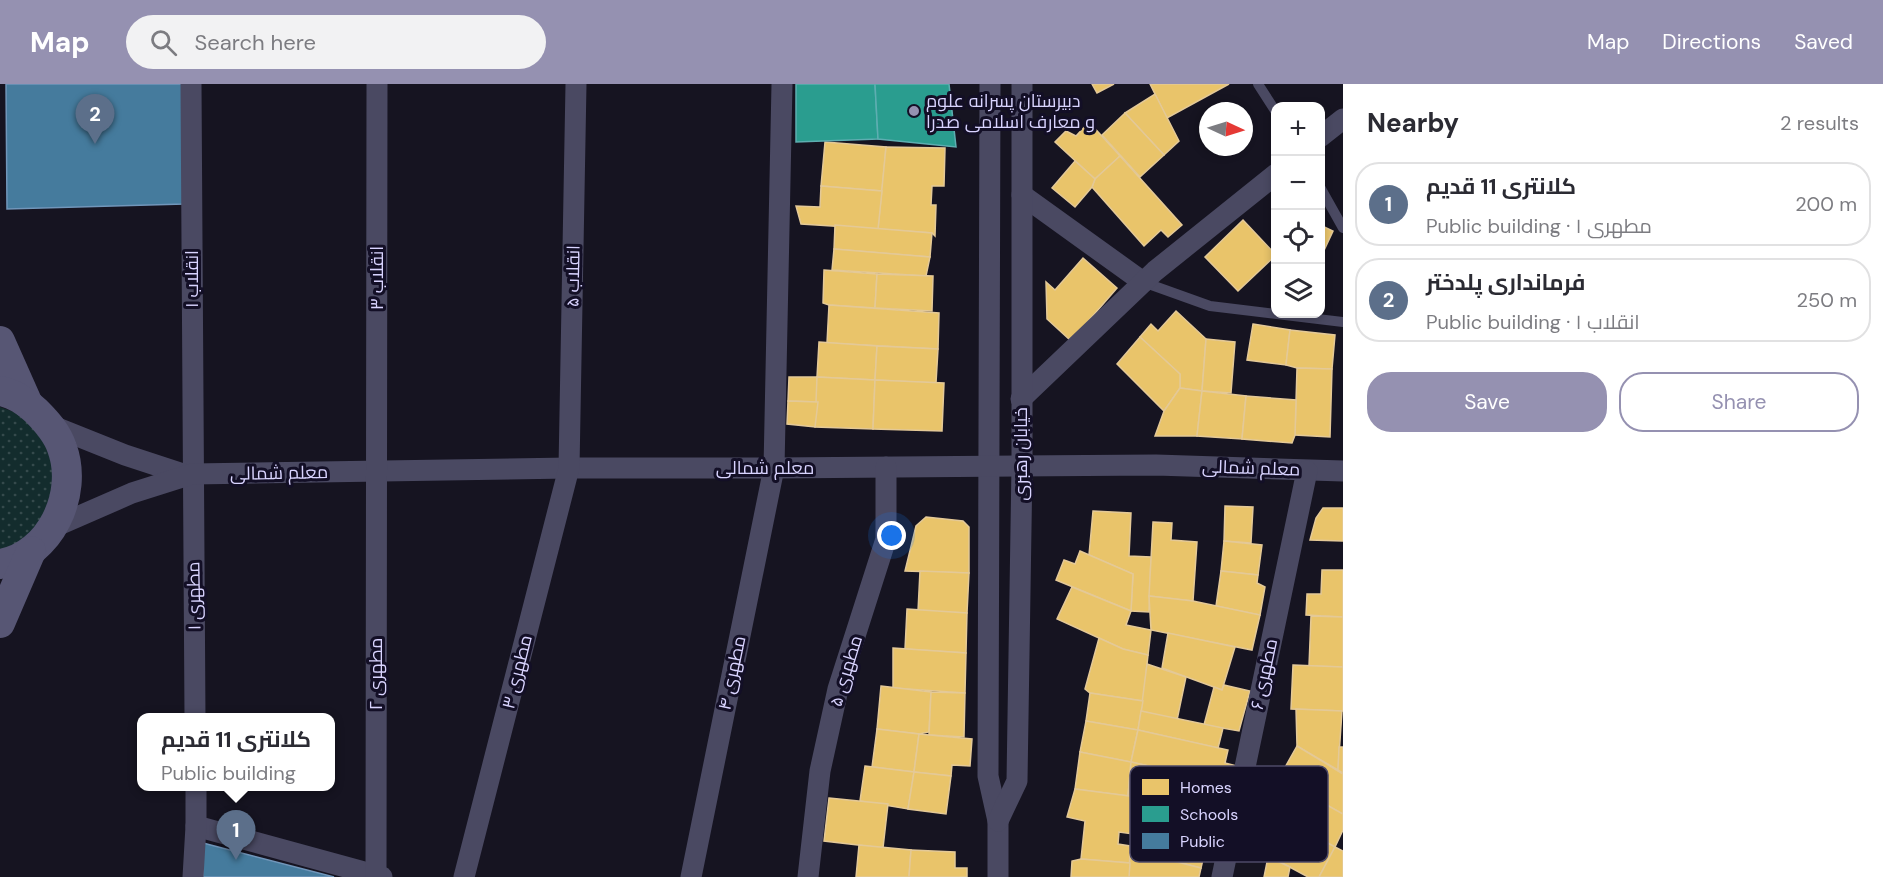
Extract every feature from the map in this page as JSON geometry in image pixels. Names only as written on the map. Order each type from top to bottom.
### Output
[{"type":"main road","points":[[0,341],[28,404]]},
{"type":"main road","points":[[0,391],[28,404],[50,425],[63,449],[67,476],[64,503],[52,528],[31,551],[0,564]]},
{"type":"main road","points":[[0,623],[31,551]]},
{"type":"street","name":"انقلاب ۱","points":[[189,475],[191,84]]},
{"type":"street","name":"انقلاب ۳","points":[[376,472],[377,84]]},
{"type":"street","name":"انقلاب ۵","points":[[569,468],[576,84]]},
{"type":"street","name":"مطهری ۴","points":[[691,877],[774,468],[782,84]]},
{"type":"street","name":"خیابان رهبری","points":[[990,84],[988,776],[998,820],[998,877]]},
{"type":"street","name":"خیابان رهبری","points":[[998,820],[1017,781],[1022,465],[1022,84]]},
{"type":"street","points":[[1325,133],[1343,119]]},
{"type":"street","points":[[1021,399],[1143,282],[1271,177]]},
{"type":"street","points":[[1022,195],[1143,282]]},
{"type":"street","points":[[50,425],[115,451],[189,475]]},
{"type":"street","name":"معلم شمالی","points":[[189,475],[569,468],[1022,465],[1156,465],[1343,471]]},
{"type":"street","name":"مطهری ۵","points":[[808,877],[820,771],[838,689],[886,539],[886,467]]},
{"type":"street","name":"مطهری ۳","points":[[464,877],[569,468]]},
{"type":"street","name":"مطهری ۶","points":[[1245,766],[1307,471]]},
{"type":"street","name":"مطهری ۲","points":[[376,472],[379,876]]},
{"type":"street","points":[[52,528],[132,493],[189,475]]},
{"type":"street","name":"مطهری ۱","points":[[189,475],[195,713]]},
{"type":"street","points":[[193,877],[196,791]]},
{"type":"street","points":[[196,826],[379,876]]},
{"type":"street","name":"مطهری ۶","points":[[1222,877],[1225,862]]},
{"type":"lane","points":[[1258,84],[1271,105]]},
{"type":"lane","points":[[1325,196],[1343,228]]},
{"type":"lane","points":[[1143,282],[1210,306],[1343,322]]},
{"type":"green space","points":[[0,407],[17,413],[37,430],[51,452],[57,477],[43,526],[0,557]]},
{"type":"building: Homes","points":[[1092,84],[1114,84],[1097,93]]},
{"type":"building: Homes","points":[[1150,84],[1229,84],[1167,118]]},
{"type":"building: Homes","points":[[1155,94],[1179,141],[1164,155],[1125,113]]},
{"type":"building: Homes","points":[[1125,113],[1164,155],[1140,177],[1102,135]]},
{"type":"building: Homes","points":[[1089,122],[1120,156],[1095,179],[1055,142],[1066,131],[1076,136]]},
{"type":"building: Homes","points":[[825,142],[886,147],[882,191],[821,186]]},
{"type":"building: Homes","points":[[886,147],[945,148],[944,186],[932,186],[931,205],[936,205],[935,236],[932,233],[878,229]]},
{"type":"building: Homes","points":[[1120,156],[1182,225],[1168,237],[1161,230],[1144,246],[1092,187],[1095,179]]},
{"type":"building: Homes","points":[[1075,161],[1095,179],[1092,187],[1075,207],[1052,188]]},
{"type":"building: Homes","points":[[821,186],[882,191],[878,229],[801,224],[796,206],[820,207]]},
{"type":"building: Homes","points":[[1243,220],[1271,250],[1271,260],[1238,291],[1205,257]]},
{"type":"building: Homes","points":[[835,225],[932,233],[930,257],[834,249]]},
{"type":"building: Homes","points":[[1325,227],[1333,231],[1325,248]]},
{"type":"building: Homes","points":[[834,249],[930,257],[926,276],[832,270]]},
{"type":"building: Homes","points":[[1083,258],[1117,288],[1071,341],[1047,319],[1046,282],[1055,290]]},
{"type":"building: Homes","points":[[824,270],[877,274],[875,308],[823,303]]},
{"type":"building: Homes","points":[[877,274],[933,276],[932,311],[875,308]]},
{"type":"building: Homes","points":[[829,305],[939,313],[938,349],[827,343]]},
{"type":"building: Homes","points":[[1176,311],[1206,339],[1202,391],[1180,388],[1180,374],[1140,337],[1151,324],[1158,331]]},
{"type":"building: Homes","points":[[1253,324],[1290,330],[1286,365],[1247,360]]},
{"type":"building: Homes","points":[[1290,330],[1335,335],[1332,369],[1297,368],[1286,365]]},
{"type":"building: Homes","points":[[1140,337],[1180,374],[1180,388],[1164,411],[1117,364]]},
{"type":"building: Homes","points":[[1206,339],[1235,342],[1231,393],[1202,391]]},
{"type":"building: Homes","points":[[819,342],[877,346],[875,380],[817,377]]},
{"type":"building: Homes","points":[[877,346],[938,349],[936,383],[875,380]]},
{"type":"building: Homes","points":[[1297,368],[1332,369],[1330,437],[1295,435]]},
{"type":"building: Homes","points":[[789,377],[817,377],[818,402],[788,401]]},
{"type":"building: Homes","points":[[817,377],[875,380],[873,429],[815,427]]},
{"type":"building: Homes","points":[[875,380],[944,383],[942,431],[873,429]]},
{"type":"building: Homes","points":[[1180,388],[1202,391],[1197,436],[1155,436],[1164,411]]},
{"type":"building: Homes","points":[[1202,391],[1246,396],[1242,439],[1197,436]]},
{"type":"building: Homes","points":[[1246,396],[1296,400],[1295,435],[1292,443],[1242,439]]},
{"type":"building: Homes","points":[[788,401],[818,402],[815,427],[787,424]]},
{"type":"building: Homes","points":[[1225,506],[1253,507],[1251,543],[1224,541]]},
{"type":"building: Homes","points":[[1323,508],[1343,508],[1343,541],[1310,540],[1316,518]]},
{"type":"building: Homes","points":[[1093,511],[1131,513],[1129,556],[1151,557],[1149,612],[1131,611],[1133,574],[1089,555]]},
{"type":"building: Homes","points":[[926,517],[963,521],[969,527],[969,573],[905,571],[916,526]]},
{"type":"building: Homes","points":[[1153,522],[1172,523],[1171,540],[1197,542],[1193,601],[1149,596]]},
{"type":"building: Homes","points":[[1224,541],[1262,545],[1258,575],[1221,571]]},
{"type":"building: Homes","points":[[1080,551],[1133,574],[1131,611],[1056,580],[1064,560],[1075,564]]},
{"type":"building: Homes","points":[[1322,570],[1343,570],[1343,617],[1306,615],[1307,594],[1321,594]]},
{"type":"building: Homes","points":[[920,571],[969,573],[967,613],[918,611]]},
{"type":"building: Homes","points":[[1221,571],[1258,575],[1257,583],[1265,587],[1260,615],[1216,606]]},
{"type":"building: Homes","points":[[1072,587],[1131,611],[1126,625],[1151,630],[1148,655],[1123,649],[1057,619]]},
{"type":"building: Homes","points":[[1149,596],[1193,601],[1260,615],[1252,650],[1151,630]]},
{"type":"building: Homes","points":[[907,609],[967,613],[966,653],[905,649]]},
{"type":"building: Homes","points":[[1311,616],[1343,617],[1343,667],[1309,666]]},
{"type":"building: Homes","points":[[1168,633],[1235,647],[1222,690],[1162,668]]},
{"type":"building: Homes","points":[[1099,638],[1123,649],[1148,655],[1143,701],[1090,693],[1085,689]]},
{"type":"building: Homes","points":[[893,648],[966,653],[965,693],[893,688]]},
{"type":"building: Homes","points":[[1147,664],[1186,677],[1177,720],[1141,711]]},
{"type":"building: Homes","points":[[1293,665],[1343,667],[1343,711],[1291,709]]},
{"type":"building: Homes","points":[[1224,685],[1250,691],[1239,731],[1204,725],[1214,687],[1222,690]]},
{"type":"building: Homes","points":[[881,686],[931,692],[929,732],[919,734],[877,729]]},
{"type":"building: Homes","points":[[931,692],[965,693],[964,737],[929,735]]},
{"type":"building: Homes","points":[[1090,693],[1143,701],[1138,730],[1086,721]]},
{"type":"building: Homes","points":[[1296,709],[1342,711],[1338,770],[1297,746]]},
{"type":"building: Homes","points":[[1141,711],[1223,728],[1218,748],[1138,730]]},
{"type":"building: Homes","points":[[1086,721],[1138,730],[1131,762],[1080,752]]},
{"type":"building: Homes","points":[[877,729],[919,734],[914,772],[872,767]]},
{"type":"building: Homes","points":[[1138,730],[1228,750],[1225,763],[1237,766],[1149,766],[1131,762]]},
{"type":"building: Homes","points":[[919,734],[972,739],[970,766],[952,765],[951,776],[914,772]]},
{"type":"building: Homes","points":[[1297,746],[1343,774],[1343,814],[1328,806],[1328,766],[1286,766]]},
{"type":"building: Homes","points":[[1339,747],[1343,747],[1343,773],[1338,770]]},
{"type":"building: Homes","points":[[1080,752],[1131,762],[1128,796],[1075,789]]},
{"type":"building: Homes","points":[[1131,762],[1149,766],[1131,766]]},
{"type":"building: Homes","points":[[865,766],[914,772],[908,809],[860,801]]},
{"type":"building: Homes","points":[[914,772],[951,776],[946,814],[908,809]]},
{"type":"building: Homes","points":[[1130,773],[1130,797],[1128,796]]},
{"type":"building: Homes","points":[[1075,789],[1130,796],[1130,834],[1119,832],[1118,844],[1130,846],[1130,863],[1081,859],[1085,821],[1067,817]]},
{"type":"building: Homes","points":[[829,798],[888,804],[883,848],[824,841]]},
{"type":"building: Homes","points":[[1328,806],[1343,814],[1343,830],[1335,847],[1328,843]]},
{"type":"building: Homes","points":[[1328,843],[1335,847],[1328,860]]},
{"type":"building: Homes","points":[[859,845],[911,850],[909,877],[856,877]]},
{"type":"building: Homes","points":[[1335,847],[1343,851],[1343,877],[1319,877]]},
{"type":"building: Homes","points":[[911,850],[955,852],[955,868],[967,868],[967,877],[909,877]]},
{"type":"building: Homes","points":[[1130,850],[1130,862],[1177,862],[1201,868],[1199,877],[1129,877]]},
{"type":"building: Homes","points":[[1081,859],[1130,863],[1129,877],[1071,877],[1072,861]]},
{"type":"building: Homes","points":[[1177,862],[1202,862],[1201,868]]},
{"type":"building: Homes","points":[[1267,862],[1279,862],[1290,867],[1288,877],[1264,877]]},
{"type":"building: Homes","points":[[1280,862],[1327,862],[1319,877],[1308,877]]},
{"type":"building: Schools","points":[[796,84],[875,84],[878,139],[796,142]]},
{"type":"building: Schools","name":"دبیرستان پسرانه علوم و معارف اسلامی صدرا","points":[[875,84],[949,84],[956,147],[878,139]]},
{"type":"building: Public","points":[[6,84],[183,84],[184,204],[7,209]]},
{"type":"building: Public","points":[[203,843],[334,877],[203,877]]},
{"type":"place","name":"دبیرستان پسرانه علوم و معارف اسلامی صدرا","points":[[914,111]]},
{"type":"place","name":"فرمانداری پلدختر","points":[[95,144]]},
{"type":"place","name":"کلانتری 11 قدیم","points":[[236,860]]}]
